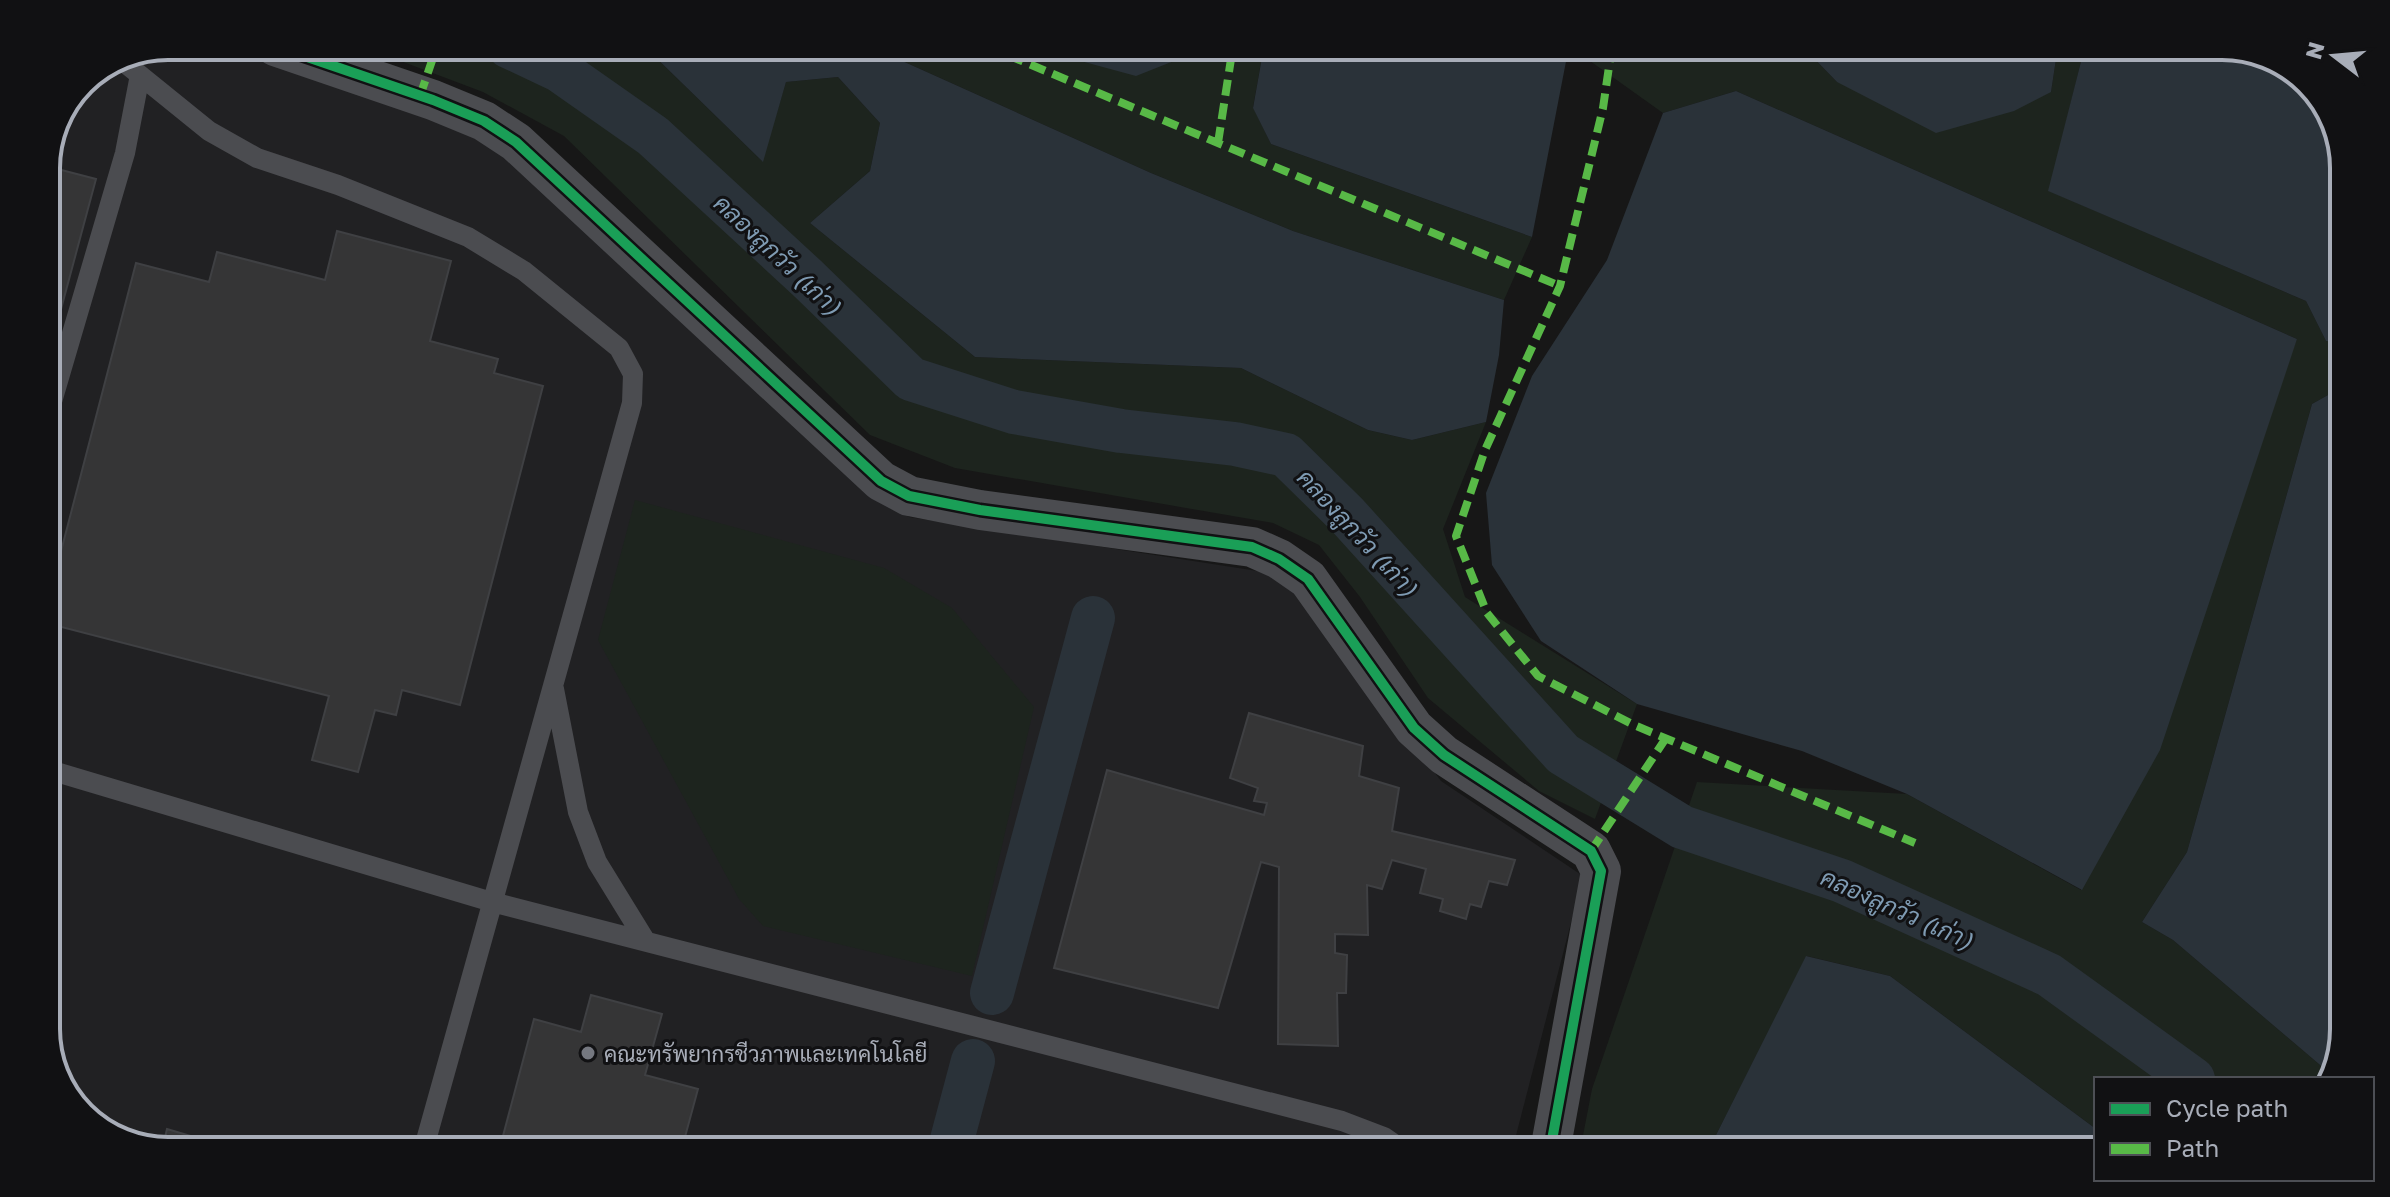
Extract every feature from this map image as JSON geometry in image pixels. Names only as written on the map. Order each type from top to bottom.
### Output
[{"type":"street","points":[[316,60],[446,105],[484,121],[516,142],[881,481],[909,496],[980,510],[1252,547],[1279,559],[1308,579],[1414,728],[1444,755],[1591,851],[1601,871],[1553,1137]]},
{"type":"lane","points":[[60,374],[125,153],[132,69]]},
{"type":"lane","points":[[132,69],[209,131],[257,158],[338,185],[468,237],[524,271],[619,348],[633,374],[632,403],[427,1137]]},
{"type":"lane","points":[[554,685],[578,812],[597,862],[645,940]]},
{"type":"lane","points":[[60,773],[492,902],[1342,1121],[1384,1137]]},
{"type":"shaded area","points":[[168,60],[285,60],[481,123],[909,517],[1289,576],[1441,781],[1583,876],[1516,1137],[168,1137],[120,1126],[97,1110],[78,1089],[66,1064],[60,1036],[60,161],[68,126],[78,108],[108,78],[126,68]]},
{"type":"shaded area","points":[[398,60],[658,60],[762,161],[786,82],[838,77],[880,123],[870,171],[810,223],[975,357],[1241,368],[1368,430],[1412,440],[1486,422],[1443,529],[1465,597],[1637,704],[1595,819],[1539,791],[1428,698],[1360,597],[1319,545],[1273,523],[955,468],[870,435],[564,136],[483,92]]},
{"type":"shaded area","points":[[658,60],[900,60],[1151,173],[1293,231],[1504,300],[1499,355],[1486,422],[1412,440],[1368,430],[1241,368],[975,357],[810,223],[870,171],[880,123],[838,77],[786,82],[763,162]]},
{"type":"shaded area","points":[[900,60],[1261,60],[1253,107],[1271,144],[1532,237],[1504,300],[1293,231],[1151,173]]},
{"type":"shaded area","points":[[1077,60],[1176,60],[1136,76]]},
{"type":"shaded area","points":[[1262,60],[1566,60],[1532,237],[1271,144],[1253,108]]},
{"type":"shaded area","points":[[1589,60],[1816,60],[1837,82],[2051,92],[2056,60],[2082,60],[2049,191],[2306,301],[2326,341],[2330,342],[2330,394],[2312,404],[2187,852],[2142,922],[2173,940],[2323,1067],[2319,1077],[2094,1077],[2094,1128],[1890,976],[1807,956],[1715,1137],[1583,1137],[1592,1089],[1697,782],[1907,794],[2081,890],[2297,339],[1736,91],[1663,113]]},
{"type":"shaded area","points":[[1816,60],[2056,60],[2051,92],[2014,111],[1936,133],[1837,82]]},
{"type":"shaded area","points":[[2081,60],[2236,61],[2270,71],[2294,88],[2294,96],[2303,97],[2319,120],[2330,161],[2330,342],[2326,341],[2306,301],[2048,191]]},
{"type":"shaded area","points":[[1736,91],[2297,339],[2160,750],[2082,890],[1907,794],[1802,751],[1637,704],[1541,641],[1492,565],[1486,493],[1532,376],[1607,260],[1663,113]]},
{"type":"shaded area","points":[[2330,394],[2330,1029],[2323,1067],[2173,940],[2142,922],[2187,852],[2312,404]]},
{"type":"shaded area","points":[[635,500],[884,568],[952,608],[1034,707],[972,976],[763,926],[739,899],[598,640]]},
{"type":"shaded area","points":[[1806,956],[1890,976],[2094,1128],[2094,1137],[1715,1137]]},
{"type":"building","points":[[60,170],[96,179],[60,313]]},
{"type":"building","points":[[337,231],[451,261],[430,341],[498,359],[494,373],[543,386],[460,705],[402,690],[396,715],[375,710],[358,772],[312,760],[329,696],[60,627],[60,555],[136,263],[209,282],[217,252],[325,280]]},
{"type":"building","points":[[1249,713],[1363,746],[1359,776],[1399,788],[1392,831],[1515,860],[1507,885],[1489,881],[1481,907],[1470,904],[1466,919],[1440,911],[1443,899],[1420,893],[1426,869],[1392,860],[1382,889],[1367,885],[1368,935],[1335,934],[1335,953],[1347,955],[1346,993],[1337,993],[1338,1046],[1278,1044],[1279,867],[1261,862],[1218,1008],[1054,968],[1107,770],[1264,815],[1267,803],[1254,801],[1258,788],[1230,778]]},
{"type":"building","name":"คณะทรัพยากรชีวภาพและเทคโนโลยี","points":[[591,995],[662,1014],[645,1075],[698,1089],[685,1137],[503,1137],[534,1019],[581,1032]]},
{"type":"building","points":[[167,1129],[194,1137],[168,1137],[165,1137]]},
{"type":"waterway","name":"คลองลูกวัว (เก่า)","points":[[538,60],[559,70],[653,136],[911,379],[1014,412],[1121,431],[1235,444],[1286,455],[1347,515],[1563,754],[1682,827],[1842,881],[2049,975],[2190,1077]]},
{"type":"waterway","points":[[992,993],[1093,618]]},
{"type":"waterway","points":[[953,1137],[973,1061]]},
{"type":"marked path","points":[[420,96],[432,60]]},
{"type":"marked path","points":[[1019,60],[1560,286]]},
{"type":"marked path","points":[[1218,143],[1231,60]]},
{"type":"marked path","points":[[1610,60],[1603,108],[1560,286],[1485,450],[1456,536],[1487,613],[1538,676],[1634,725],[1915,843]]},
{"type":"marked path","points":[[1591,851],[1666,738]]},
{"type":"cycle path","points":[[316,60],[433,100],[484,121],[516,142],[881,481],[909,496],[980,510],[1252,547],[1279,559],[1308,579],[1414,728],[1444,755],[1591,851],[1601,871],[1553,1137]]},
{"type":"place","name":"คณะทรัพยากรชีวภาพและเทคโนโลยี","points":[[588,1053]]}]
